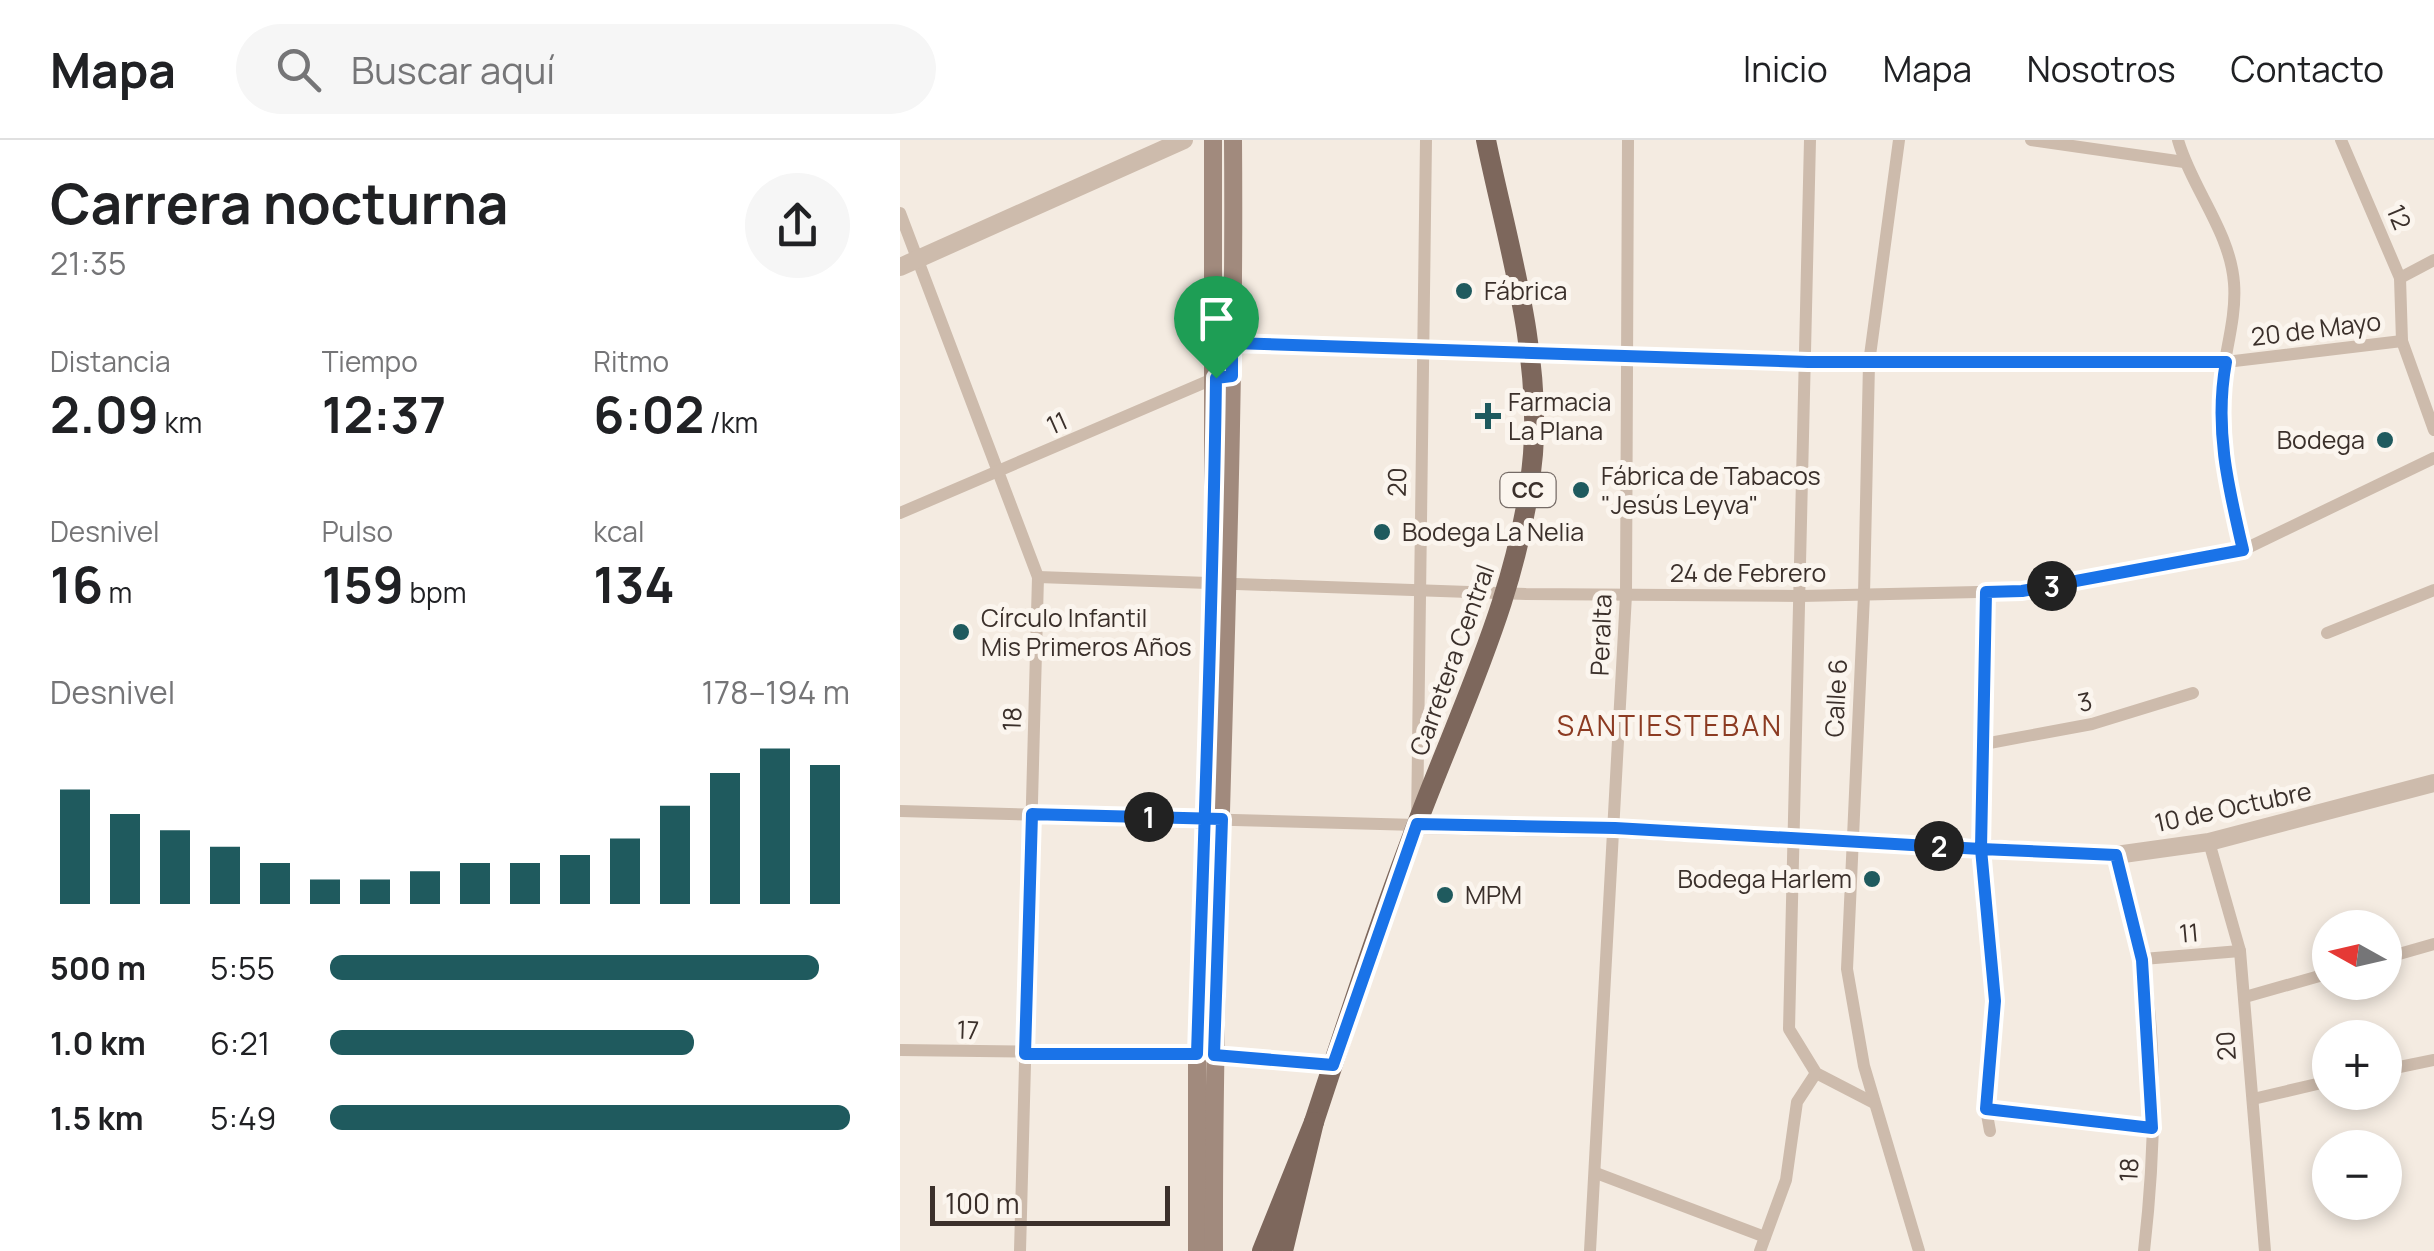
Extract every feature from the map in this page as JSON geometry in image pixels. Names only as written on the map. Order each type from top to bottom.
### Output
[{"type":"main road","points":[[1212,140],[1224,343]]},
{"type":"main road","points":[[1197,1251],[1222,583],[1224,343],[1233,140]]},
{"type":"main road","name":"Carretera Central","points":[[1262,1251],[1314,1122],[1417,824],[1508,594],[1524,525],[1533,450],[1530,352],[1486,140]]},
{"type":"main road","points":[[1205,1055],[1214,1251]]},
{"type":"main road","name":"Carretera Central","points":[[1282,1251],[1314,1122]]},
{"type":"street","points":[[909,263],[1184,140]]},
{"type":"street","name":"20","points":[[1417,824],[1417,590],[1426,140]]},
{"type":"street","name":"Peralta","points":[[1590,1251],[1626,596],[1628,140]]},
{"type":"street","points":[[1810,140],[1808,362],[1789,1029],[1816,1073],[1874,1103]]},
{"type":"street","name":"Calle 6","points":[[1899,140],[1869,363],[1864,595],[1847,969],[1874,1103],[1919,1251]]},
{"type":"street","points":[[2031,140],[2184,162]]},
{"type":"street","points":[[2178,140],[2184,162],[2221,234],[2232,275],[2220,395],[2222,458],[2243,550]]},
{"type":"street","name":"12","points":[[2341,140],[2400,278],[2402,341],[2434,430]]},
{"type":"street","name":"18","points":[[900,213],[909,263],[999,474],[1038,577],[1020,1251]]},
{"type":"street","name":"20 de Mayo","points":[[2400,278],[2434,260]]},
{"type":"street","name":"20 de Mayo","points":[[1224,343],[1869,363],[2226,362],[2402,341]]},
{"type":"street","name":"11","points":[[900,513],[1224,377]]},
{"type":"street","name":"24 de Febrero","points":[[1038,577],[1626,596],[1986,592],[2060,584],[2243,550],[2434,458]]},
{"type":"street","points":[[2327,632],[2434,590]]},
{"type":"street","points":[[1986,592],[1981,849],[1995,1001],[1986,1109],[1990,1131]]},
{"type":"street","name":"3","points":[[1984,744],[2092,724],[2193,693]]},
{"type":"street","name":"10 de Octubre","points":[[900,811],[1615,828],[2116,855],[2209,842],[2434,784]]},
{"type":"street","name":"20","points":[[2209,842],[2240,951],[2264,1251]]},
{"type":"street","name":"18","points":[[2116,855],[2142,960],[2154,1166],[2144,1251]]},
{"type":"street","points":[[2402,953],[2434,944]]},
{"type":"street","name":"11","points":[[2142,960],[2240,951]]},
{"type":"street","points":[[2245,998],[2312,979]]},
{"type":"street","name":"17","points":[[900,1050],[1205,1055],[1333,1065]]},
{"type":"street","points":[[2402,1067],[2434,1060]]},
{"type":"street","points":[[1760,1251],[1786,1180],[1797,1102],[1816,1073]]},
{"type":"street","points":[[2253,1099],[2312,1086]]},
{"type":"street","points":[[1986,1109],[2152,1128]]},
{"type":"street","points":[[1596,1173],[1765,1237]]},
{"type":"place","name":"Fábrica","points":[[1464,291]]},
{"type":"place","name":"Farmacia La Plana","points":[[1488,416]]},
{"type":"place","name":"Bodega","points":[[2385,440]]},
{"type":"place","name":"Fábrica de Tabacos \"Jesús Leyva\"","points":[[1581,490]]},
{"type":"place","name":"Bodega La Nelia","points":[[1382,532]]},
{"type":"place","name":"Círculo Infantil Mis Primeros Años","points":[[961,632]]},
{"type":"place","name":"Bodega Harlem","points":[[1872,879]]},
{"type":"place","name":"MPM","points":[[1445,895]]},
{"type":"district","name":"SANTIESTEBAN","points":[[1670,726]]},
{"type":"route","points":[[1216,378],[1214,583],[1204,819],[1197,1054],[1025,1054],[1032,814],[1118,817],[1204,819],[1222,819],[1214,1055],[1333,1065],[1417,824],[1615,828],[1852,840],[1981,849],[1995,1001],[1986,1109],[2152,1128],[2142,960],[2116,855],[1981,849],[1986,592],[2022,591],[2243,550],[2222,458],[2220,395],[2226,362],[1808,362],[1548,350],[1422,352],[1232,343],[1232,376],[1216,378]]}]
